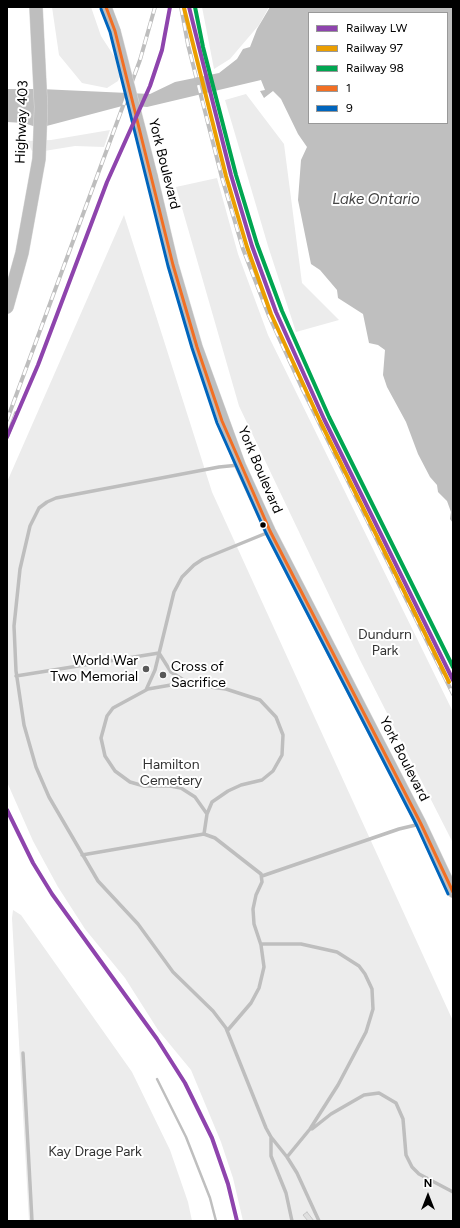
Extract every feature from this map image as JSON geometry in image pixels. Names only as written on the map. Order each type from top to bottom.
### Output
[{"type":"highway","name":"Highway 403","points":[[7,306],[22,253],[39,159],[41,107],[40,57],[36,7]]},
{"type":"main road","name":"York Boulevard","points":[[106,7],[116,31]]},
{"type":"main road","name":"York Boulevard","points":[[113,7],[116,31],[173,265],[197,347],[240,465],[270,531],[421,824],[453,892]]},
{"type":"lane","points":[[240,465],[219,467],[56,498],[46,502],[39,508],[30,526],[20,569],[14,626],[16,676],[24,725],[36,767],[49,797],[98,881],[138,924],[173,972],[213,1011],[227,1031],[270,1137],[288,1157],[319,1221]]},
{"type":"lane","points":[[146,690],[155,670],[174,592],[182,577],[194,565],[203,559],[270,531]]},
{"type":"lane","points":[[16,676],[159,653]]},
{"type":"lane","points":[[159,653],[171,672],[194,685]]},
{"type":"lane","points":[[204,834],[207,814],[212,802],[228,790],[262,780],[273,771],[282,755],[283,735],[276,717],[260,700],[226,689],[194,685],[171,685],[146,690],[120,702],[107,716],[101,738],[105,756],[115,771],[130,782],[144,786],[170,786],[181,788],[195,797],[207,814]]},
{"type":"lane","points":[[262,876],[399,829],[421,824]]},
{"type":"lane","points":[[82,855],[204,834],[214,838],[262,876]]},
{"type":"lane","points":[[227,1031],[251,1003],[259,988],[264,967],[261,944],[254,924],[253,909],[256,895],[262,882],[262,876]]},
{"type":"lane","points":[[261,944],[301,944],[337,952],[359,966],[365,974],[372,989],[373,1009],[366,1032],[338,1085],[308,1132],[288,1157]]},
{"type":"lane","points":[[23,1053],[32,1221]]},
{"type":"lane","points":[[308,1132],[331,1114],[357,1098],[364,1095],[379,1093],[394,1100],[403,1119],[406,1155],[412,1167],[419,1174],[453,1192]]},
{"type":"lane","points":[[270,1137],[270,1156],[286,1193],[292,1221]]},
{"type":"green space","points":[[52,7],[91,7],[101,36],[123,70],[118,81],[107,88],[82,83],[59,55]]},
{"type":"green space","points":[[202,7],[269,7],[259,25],[230,59],[214,69]]},
{"type":"green space","points":[[246,94],[284,144],[302,283],[339,320],[296,332],[268,246],[225,100]]},
{"type":"green space","points":[[110,130],[104,147],[75,146],[38,152],[32,151],[27,141],[51,140]]},
{"type":"green space","name":"Dundurn Park","points":[[217,178],[238,254],[268,335],[453,712],[453,843],[360,660],[239,406],[176,187]]},
{"type":"green space","name":"Hamilton Cemetery","points":[[124,215],[212,492],[453,1021],[453,1221],[243,1221],[233,1178],[221,1142],[191,1070],[158,1030],[125,978],[85,929],[58,887],[33,841],[7,782],[7,482]]},
{"type":"green space","name":"Kay Drage Park","points":[[13,910],[21,915],[132,1072],[170,1150],[188,1202],[192,1221],[29,1221],[12,918]]},
{"type":"water","name":"Lake Ontario","points":[[270,7],[453,7],[453,523],[450,519],[451,512],[447,501],[438,492],[437,485],[430,477],[418,454],[406,422],[387,387],[383,375],[385,350],[378,345],[369,343],[363,314],[338,298],[337,290],[320,270],[311,264],[298,200],[301,160],[307,147],[298,134],[281,99],[273,91],[264,98],[260,91],[265,90],[261,80],[147,107],[126,105],[39,128],[24,123],[7,122],[7,89],[150,94],[175,82],[219,73],[237,59],[243,49],[250,47],[257,29]]},
{"type":"building","points":[[307,1212],[314,1221],[308,1221],[303,1215]]},
{"type":"waterway","points":[[157,1079],[186,1137],[210,1198],[216,1221]]},
{"type":"railway","points":[[7,420],[140,60],[155,7]]},
{"type":"railway","points":[[181,7],[188,45],[222,178],[243,249],[269,316],[301,386],[453,694]]},
{"type":"railway","points":[[7,437],[16,413]]},
{"type":"rail line","name":"LW","points":[[7,437],[38,365],[107,182],[150,86],[162,50],[170,7]]},
{"type":"rail line","name":"LW","points":[[189,7],[231,175],[252,246],[276,312],[324,419],[453,680]]},
{"type":"rail line","name":"98","points":[[195,7],[203,47],[236,175],[257,244],[282,311],[329,417],[453,667]]},
{"type":"rail line","name":"97","points":[[184,8],[226,176],[247,247],[271,314],[320,421],[449,682]]},
{"type":"rail line","name":"LW","points":[[7,810],[33,863],[52,894],[157,1039],[185,1083],[212,1138],[228,1184],[237,1221]]},
{"type":"transit line","name":"1","points":[[106,7],[115,31],[173,265],[197,347],[222,421],[270,531],[421,824],[453,892]]},
{"type":"transit line","name":"9","points":[[101,9],[110,32],[168,266],[192,348],[217,423],[266,533],[417,826],[448,894]]},
{"type":"place","name":"World War Two Memorial","points":[[146,669]]},
{"type":"place","name":"Cross of Sacrifice","points":[[163,675]]}]
